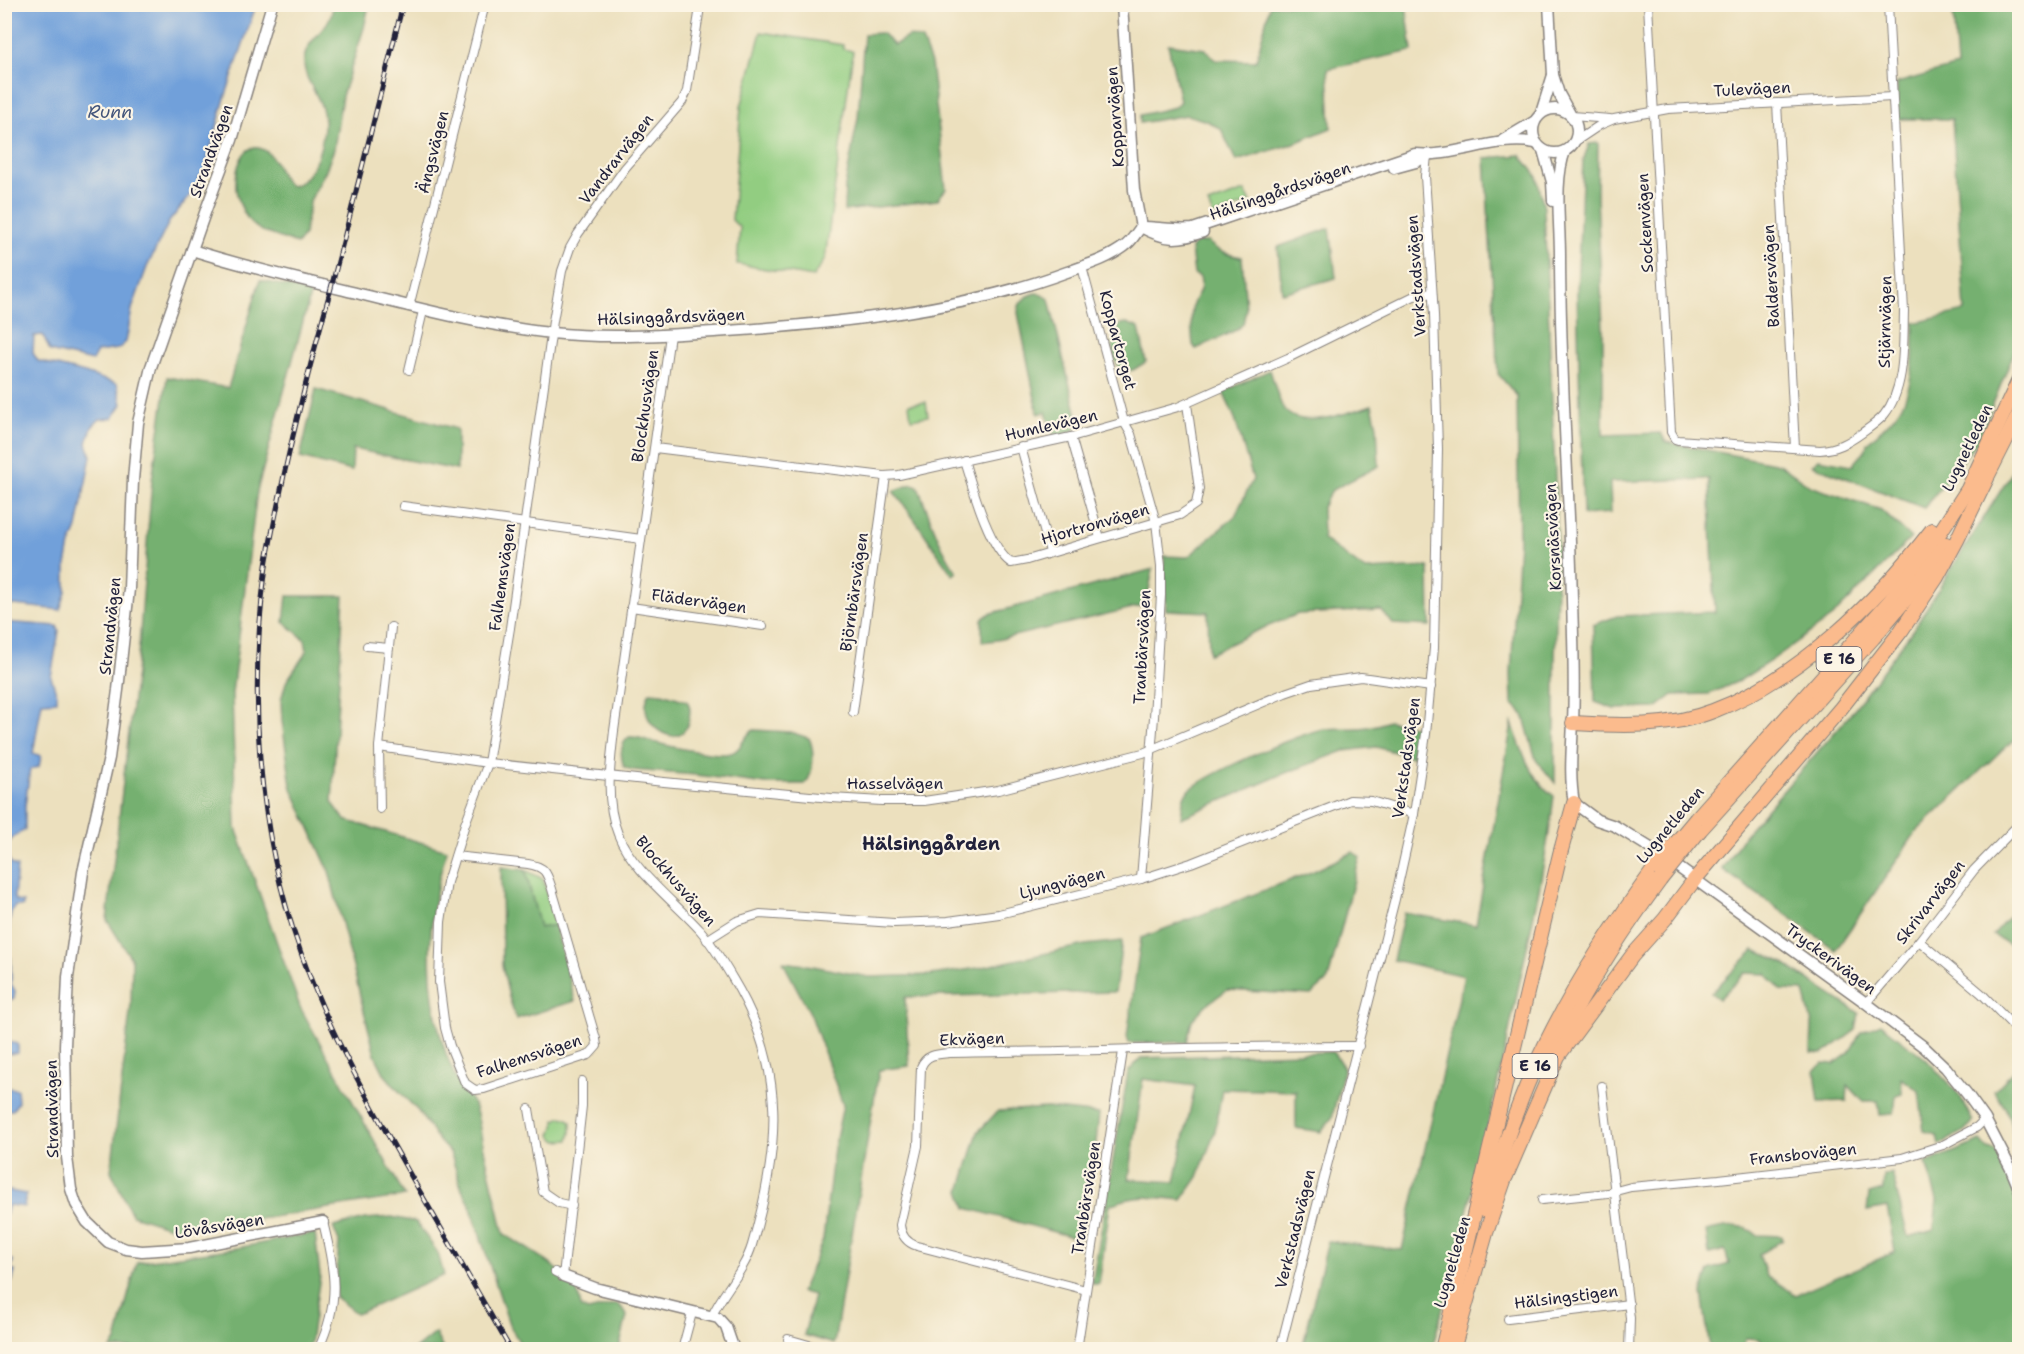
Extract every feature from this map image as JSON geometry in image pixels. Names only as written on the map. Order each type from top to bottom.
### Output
[{"type":"highway","name":"Lugnetleden","points":[[1443,1350],[1509,1132],[1533,1071],[1588,966],[1628,904],[1658,874],[1902,586],[1948,522],[1968,489],[2019,378]]},
{"type":"highway","name":"Lugnetleden","points":[[1698,825],[1899,608],[1935,560],[1987,478],[2019,412]]},
{"type":"highway","name":"E 16","points":[[1573,723],[1618,726],[1680,720],[1712,712],[1750,694],[1794,668],[1873,598],[1916,550],[1988,449]]},
{"type":"highway","name":"E 16","points":[[1453,1350],[1486,1233],[1506,1176],[1558,1056],[1632,956],[1841,708],[1901,631],[1942,567],[1987,478]]},
{"type":"highway","name":"E 16","points":[[1443,1350],[1539,940],[1574,802]]},
{"type":"highway","name":"Lugnetleden","points":[[1506,1176],[1530,1107],[1565,1028],[1658,874]]},
{"type":"street","name":"Strandvägen","points":[[119,1247],[108,1242],[91,1227],[76,1204],[71,1189],[65,1057],[68,977],[83,872],[109,758],[116,711],[129,588],[133,480],[138,423],[151,367],[232,140],[272,4]]},
{"type":"street","name":"Ängsvägen","points":[[409,307],[485,4]]},
{"type":"street","name":"Vandrarvägen","points":[[553,333],[562,271],[570,248],[625,168],[673,113],[687,91],[700,7],[698,4]]},
{"type":"street","name":"Kopparvägen","points":[[1122,4],[1134,190],[1141,227]]},
{"type":"street","points":[[1549,4],[1553,75],[1559,94],[1577,127],[1575,141],[1565,151],[1554,154],[1540,147],[1533,130],[1553,75]]},
{"type":"street","name":"Sockenvägen","points":[[1648,4],[1670,424],[1675,439]]},
{"type":"street","name":"Stjärnvägen","points":[[1675,439],[1830,450],[1847,444],[1882,417],[1891,405],[1901,363],[1904,311],[1888,4]]},
{"type":"street","name":"Tulevägen","points":[[1575,141],[1614,119],[1668,109],[1892,96]]},
{"type":"street","name":"Baldersvägen","points":[[1777,104],[1795,448]]},
{"type":"street","points":[[1538,117],[1554,109],[1571,115]]},
{"type":"street","name":"Tulevägen","points":[[1571,115],[1614,119]]},
{"type":"street","name":"Hälsinggårdsvägen","points":[[1500,141],[1538,117]]},
{"type":"street","name":"Hälsinggårdsvägen","points":[[192,250],[423,311],[496,326],[553,333],[600,335],[670,335],[769,328],[933,307],[1010,290],[1082,267],[1108,256],[1128,244],[1141,227],[1193,229],[1415,154],[1427,155],[1500,141],[1520,140],[1540,147]]},
{"type":"street","name":"Korsnäsvägen","points":[[1540,147],[1552,182],[1560,270]]},
{"type":"street","name":"Korsnäsvägen","points":[[1565,151],[1561,161],[1559,182],[1560,270],[1572,598],[1571,788],[1574,802]]},
{"type":"street","name":"Verkstadsvägen","points":[[1280,1350],[1336,1126],[1359,1046],[1414,814],[1431,687],[1435,613],[1438,449],[1435,322],[1425,176],[1427,155]]},
{"type":"street","name":"Koppartorget","points":[[1082,267],[1125,422]]},
{"type":"street","name":"Humlevägen","points":[[655,448],[886,476],[1071,437],[1187,404],[1288,358],[1407,299],[1432,293]]},
{"type":"street","points":[[409,370],[423,311]]},
{"type":"street","name":"Falhemsvägen","points":[[455,856],[528,864],[538,866],[545,871],[596,1039],[597,1046],[589,1054],[484,1089],[475,1089],[465,1083],[450,1046],[445,1028],[440,982],[439,954],[443,901],[455,856],[488,762],[553,333]]},
{"type":"street","name":"Blockhusvägen","points":[[670,335],[614,731],[610,800],[613,818],[623,845],[637,864],[707,940],[723,962],[751,1011],[762,1038],[770,1068],[774,1102],[773,1135],[770,1165],[752,1248],[712,1316]]},
{"type":"street","name":"Hjortronvägen","points":[[964,460],[979,506],[998,549],[1003,557],[1012,563],[1156,522],[1187,512],[1196,504],[1198,484],[1187,404]]},
{"type":"street","name":"Tranbärsvägen","points":[[1125,422],[1131,434],[1156,522],[1161,566],[1161,595],[1141,879]]},
{"type":"street","points":[[1071,437],[1100,538]]},
{"type":"street","points":[[1021,447],[1050,552]]},
{"type":"street","name":"Björnbärsvägen","points":[[853,712],[886,476]]},
{"type":"street","points":[[403,506],[641,540]]},
{"type":"street","name":"Flädervägen","points":[[631,607],[763,626]]},
{"type":"street","points":[[380,809],[379,747],[392,627]]},
{"type":"street","points":[[367,646],[389,648]]},
{"type":"street","name":"Hasselvägen","points":[[379,747],[610,776],[831,798],[924,801],[998,790],[1151,750],[1285,693],[1325,681],[1372,678],[1431,687]]},
{"type":"street","name":"Ljungvägen","points":[[707,940],[737,921],[755,915],[773,914],[894,923],[948,921],[999,914],[1141,879],[1191,863],[1350,800],[1371,801],[1414,814]]},
{"type":"street","name":"Tryckerivägen","points":[[1574,802],[1597,820],[1615,826],[1639,839],[1924,1047],[1946,1068],[1985,1119],[2011,1169],[2019,1191]]},
{"type":"street","name":"Skrivarvägen","points":[[1866,1003],[1919,941],[1974,870],[2019,823]]},
{"type":"street","points":[[1919,941],[1982,994],[2019,1033]]},
{"type":"street","name":"Ekvägen","points":[[1086,1290],[907,1242],[900,1225],[918,1146],[923,1061],[929,1057],[950,1053],[1123,1051],[1241,1046],[1359,1046]]},
{"type":"street","name":"Tranbärsvägen","points":[[1077,1350],[1123,1051]]},
{"type":"street","points":[[582,1081],[582,1106],[572,1206],[559,1274],[595,1288],[718,1318],[726,1328],[734,1350]]},
{"type":"street","points":[[1602,1086],[1629,1304],[1629,1350]]},
{"type":"street","points":[[528,1110],[543,1192],[559,1203],[572,1206]]},
{"type":"street","name":"Fransbovägen","points":[[1542,1200],[1608,1193],[1631,1187],[1902,1158],[1943,1145],[1977,1127],[1985,1119]]},
{"type":"street","points":[[318,1350],[334,1303],[334,1272],[323,1222]]},
{"type":"street","name":"Lövåsvägen","points":[[119,1247],[142,1251],[189,1248],[323,1222]]},
{"type":"street","name":"Hälsingstigen","points":[[1508,1319],[1629,1304]]},
{"type":"street","points":[[682,1350],[692,1313]]},
{"type":"street","points":[[788,1339],[826,1350]]},
{"type":"green space","points":[[333,5],[369,5],[342,96],[334,149],[310,201],[304,235],[297,244],[264,232],[248,219],[236,189],[238,168],[244,154],[255,148],[262,149],[271,156],[290,186],[299,183],[313,167],[321,144],[324,121],[321,106],[306,75],[304,61],[309,46],[328,22]]},
{"type":"green space","points":[[1270,5],[1406,5],[1412,51],[1328,69],[1331,128],[1292,144],[1236,161],[1221,129],[1207,121],[1187,115],[1140,123],[1140,115],[1175,107],[1180,101],[1168,44],[1205,49],[1216,60],[1256,61]]},
{"type":"green space","points":[[1961,5],[2019,5],[2019,340],[1978,441],[1924,508],[1812,465],[1819,459],[1852,465],[1866,449],[1867,443],[1892,419],[1904,401],[1912,373],[1914,323],[1965,311],[1952,119],[1897,119],[1897,83],[1957,66],[1953,11]]},
{"type":"green space","points":[[761,32],[843,45],[843,49],[853,51],[825,259],[813,277],[737,264],[740,228],[732,220],[741,107]]},
{"type":"green space","points":[[882,33],[894,45],[909,36],[922,40],[931,63],[946,189],[937,200],[844,211],[845,186],[858,118],[864,34]]},
{"type":"green space","points":[[1598,143],[1597,197],[1603,329],[1603,435],[1661,433],[1666,442],[1779,464],[1810,486],[1881,510],[1911,538],[1832,617],[1772,660],[1739,681],[1709,694],[1673,695],[1656,708],[1614,709],[1595,702],[1593,625],[1617,616],[1715,612],[1709,479],[1610,482],[1611,513],[1583,515],[1577,292],[1583,161],[1589,144]]},
{"type":"green space","points":[[1521,155],[1537,176],[1544,208],[1558,548],[1555,783],[1536,760],[1523,714],[1512,703],[1511,673],[1519,541],[1517,396],[1498,374],[1485,158]]},
{"type":"green space","points":[[1245,191],[1251,202],[1213,216],[1208,204]]},
{"type":"green space","points":[[1330,228],[1336,278],[1282,293],[1278,247]]},
{"type":"green space","points":[[1196,242],[1208,242],[1224,252],[1242,257],[1246,309],[1243,324],[1234,331],[1196,349],[1193,345],[1191,314],[1201,283],[1200,277],[1194,274],[1191,248]]},
{"type":"green space","points":[[260,280],[311,292],[257,491],[232,693],[236,828],[300,1007],[405,1196],[266,1218],[173,1228],[132,1215],[111,1171],[131,1004],[132,960],[107,920],[139,646],[152,480],[167,377],[228,388]]},
{"type":"green space","points":[[1035,293],[1042,294],[1049,299],[1078,420],[1074,430],[1055,437],[1046,412],[1038,414],[1018,313],[1023,300]]},
{"type":"green space","points":[[1127,323],[1139,328],[1146,362],[1133,370],[1122,372],[1115,360],[1112,343],[1120,324]]},
{"type":"green space","points":[[1270,370],[1282,406],[1289,414],[1299,418],[1338,416],[1372,405],[1377,426],[1379,466],[1332,490],[1322,507],[1323,539],[1365,570],[1429,567],[1430,626],[1393,624],[1381,610],[1298,614],[1209,654],[1208,612],[1166,610],[1164,556],[1188,557],[1235,516],[1253,479],[1234,416],[1223,392]]},
{"type":"green space","points":[[316,389],[457,429],[457,470],[353,449],[352,471],[300,458]]},
{"type":"green space","points":[[926,402],[928,416],[911,419],[909,404]]},
{"type":"green space","points":[[2019,451],[2019,738],[2003,749],[1916,832],[1836,950],[1722,869],[1746,833],[1849,716],[1914,628],[2010,476]]},
{"type":"green space","points":[[912,484],[918,486],[930,519],[957,572],[953,575],[893,491]]},
{"type":"green space","points":[[1153,569],[1146,605],[982,642],[982,619],[989,614]]},
{"type":"green space","points":[[287,596],[344,596],[332,802],[345,820],[447,850],[439,877],[431,934],[432,991],[444,1047],[456,1078],[476,1110],[504,1234],[543,1259],[570,1281],[579,1296],[581,1308],[588,1311],[617,1304],[622,1308],[627,1316],[619,1349],[523,1349],[509,1324],[451,1154],[418,1111],[385,1075],[375,1055],[329,871],[291,786],[281,700],[286,682],[307,651],[305,640],[284,622]]},
{"type":"green space","points":[[650,692],[662,693],[687,701],[690,711],[685,730],[678,735],[669,735],[652,724],[647,715],[646,704]]},
{"type":"green space","points":[[1389,721],[1418,727],[1413,757],[1376,747],[1344,751],[1283,774],[1181,818],[1184,797],[1193,787],[1251,756],[1313,732],[1325,729],[1365,727]]},
{"type":"green space","points":[[1512,723],[1523,754],[1533,773],[1554,796],[1538,895],[1507,1039],[1477,1172],[1432,1349],[1302,1349],[1328,1241],[1402,1250],[1464,976],[1393,960],[1404,913],[1476,925]]},
{"type":"green space","points":[[754,730],[790,732],[809,738],[813,762],[805,784],[766,784],[632,770],[624,767],[621,751],[629,737],[695,751],[725,754],[735,751],[747,735]]},
{"type":"green space","points":[[1353,852],[1360,857],[1328,980],[1311,995],[1227,990],[1206,1005],[1192,1020],[1187,1042],[1129,1043],[1127,1037],[1141,938],[1314,871]]},
{"type":"green space","points":[[501,867],[525,870],[540,928],[555,925],[575,1001],[516,1019],[502,965]]},
{"type":"green space","points":[[525,870],[543,879],[555,925],[540,928]]},
{"type":"green space","points":[[2019,905],[2019,950],[1993,935]]},
{"type":"green space","points":[[1122,941],[1115,992],[905,997],[909,1066],[879,1070],[834,1344],[804,1335],[814,1295],[801,1292],[823,1240],[834,1148],[843,1105],[811,1015],[783,962],[869,977],[931,975],[978,968],[1085,945]]},
{"type":"green space","points":[[1754,950],[1778,960],[1859,1013],[1856,1030],[1823,1054],[1811,1053],[1812,1024],[1804,991],[1781,990],[1766,974],[1745,973],[1719,999],[1711,993]]},
{"type":"green space","points":[[1881,1024],[1926,1059],[1960,1096],[1973,1122],[1963,1132],[1939,1145],[1937,1135],[1924,1131],[1919,1091],[1901,1078],[1902,1094],[1896,1096],[1894,1114],[1880,1115],[1878,1101],[1863,1101],[1848,1085],[1847,1101],[1819,1102],[1815,1071],[1823,1063],[1834,1064],[1849,1053],[1861,1032]]},
{"type":"green space","points":[[1333,1052],[1344,1068],[1332,1118],[1321,1132],[1296,1128],[1296,1091],[1222,1089],[1215,1131],[1198,1177],[1182,1200],[1137,1198],[1110,1205],[1099,1284],[1092,1284],[1128,1072],[1141,1058]],"holes":[[[1143,1079],[1195,1086],[1175,1182],[1129,1179]]]},
{"type":"green space","points":[[2019,1066],[2019,1149],[2006,1109],[1994,1091]]},
{"type":"green space","points":[[1047,1108],[1099,1114],[1094,1162],[1080,1239],[966,1208],[960,1191],[978,1132],[998,1111]]},
{"type":"green space","points":[[561,1117],[571,1121],[569,1140],[557,1141],[551,1135],[556,1120]]},
{"type":"green space","points":[[1981,1141],[1988,1149],[1995,1151],[2012,1176],[2020,1201],[2019,1349],[1765,1350],[1760,1339],[1745,1338],[1744,1349],[1710,1349],[1702,1293],[1709,1270],[1729,1264],[1725,1250],[1709,1254],[1706,1231],[1739,1227],[1757,1235],[1782,1236],[1783,1240],[1759,1254],[1766,1275],[1796,1295],[1895,1252],[1887,1207],[1867,1211],[1869,1194],[1883,1190],[1884,1176],[1892,1173],[1908,1237],[1934,1230],[1937,1200],[1926,1163]]},
{"type":"green space","points":[[392,1217],[416,1222],[438,1253],[444,1275],[357,1314],[335,1297],[339,1242],[333,1227],[365,1219]]},
{"type":"green space","points":[[315,1233],[320,1276],[310,1343],[306,1349],[111,1349],[116,1341],[137,1262],[237,1248]]},
{"type":"green space","points":[[435,1333],[443,1349],[415,1349]]},
{"type":"water","name":"Runn","points":[[5,4],[256,5],[225,98],[203,176],[198,177],[199,184],[169,222],[147,267],[132,309],[126,342],[118,349],[97,352],[92,361],[50,351],[43,335],[34,336],[33,353],[38,361],[117,384],[122,404],[113,418],[100,419],[92,427],[87,443],[91,456],[77,528],[70,545],[66,565],[66,592],[60,610],[5,604]]},
{"type":"water","points":[[4,622],[57,626],[59,631],[51,677],[57,701],[42,702],[33,753],[41,756],[39,767],[30,769],[25,806],[25,830],[11,839],[7,848],[11,864],[17,867],[14,898],[16,901],[23,902],[23,906],[15,906],[11,912],[6,951],[11,958],[11,984],[15,991],[14,999],[5,1001]]},
{"type":"water","points":[[5,1043],[18,1044],[18,1053],[5,1054]]},
{"type":"water","points":[[5,1088],[17,1089],[18,1102],[13,1110],[5,1110]]},
{"type":"water","points":[[5,1190],[26,1194],[24,1207],[9,1205],[5,1215]]},
{"type":"water","points":[[4,1258],[13,1260],[11,1270],[15,1271],[12,1282],[5,1285]]},
{"type":"railway","points":[[403,4],[301,404],[270,543],[261,615],[258,664],[260,762],[274,859],[286,906],[301,953],[324,1011],[380,1122],[511,1350]]},
{"type":"district","name":"Hälsinggården","points":[[931,844]]}]
